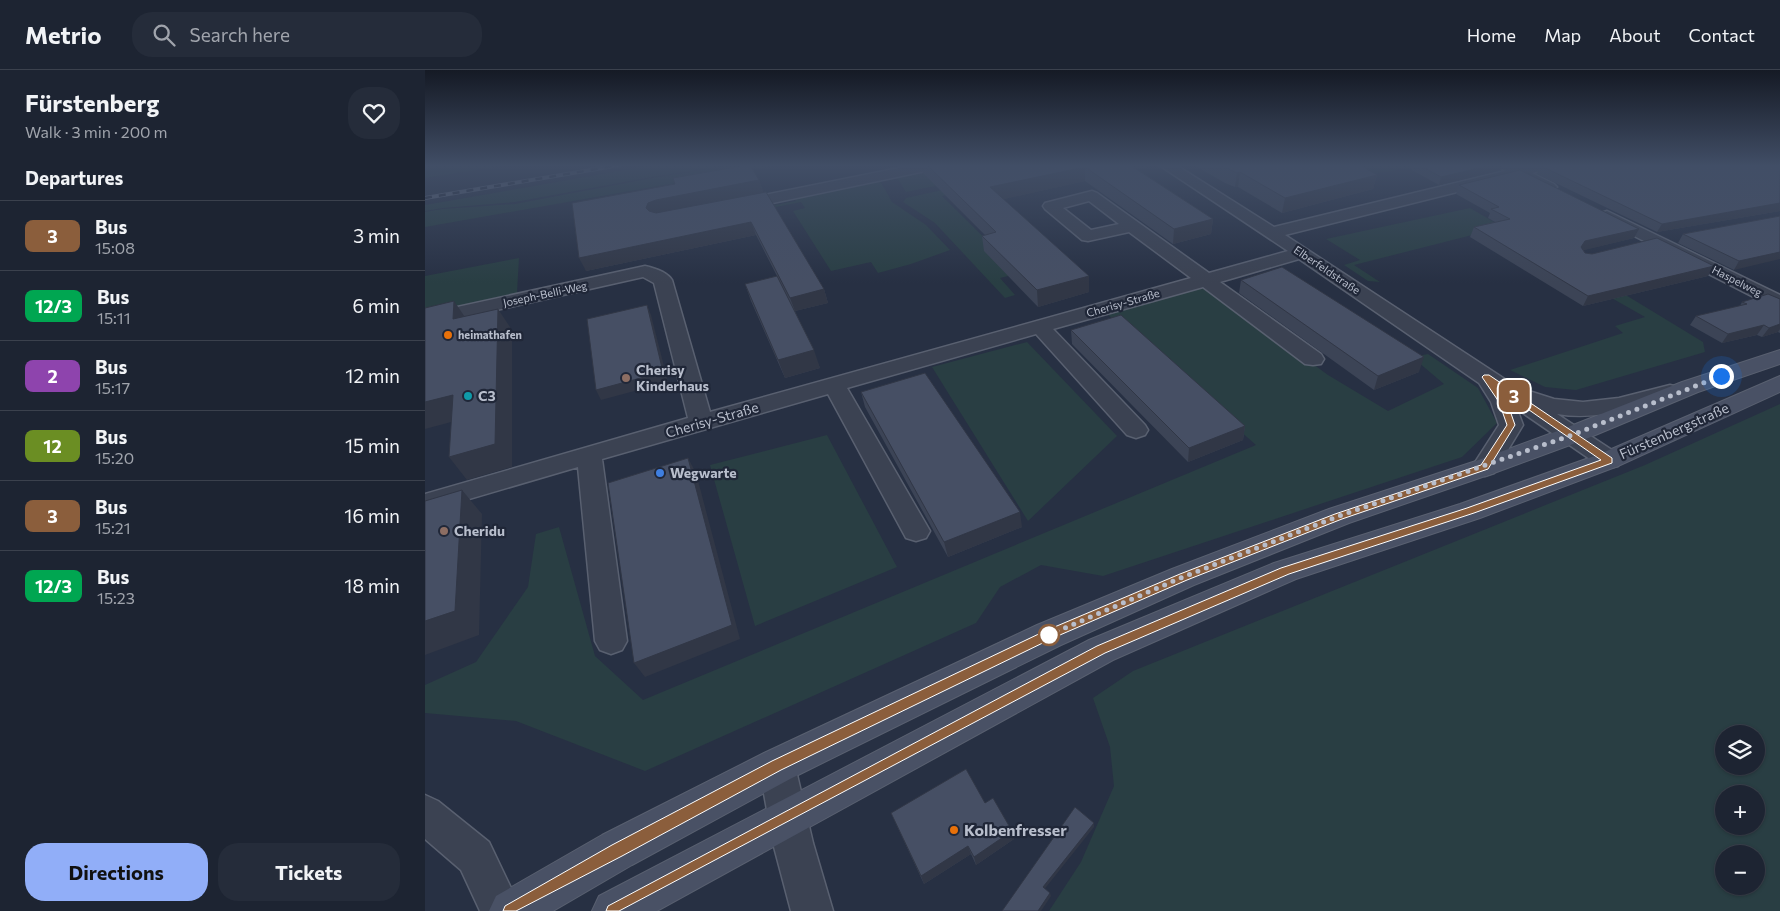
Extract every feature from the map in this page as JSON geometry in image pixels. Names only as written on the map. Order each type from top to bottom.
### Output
[{"type":"main road","points":[[511,911],[617,850],[777,766],[1049,635],[1174,581],[1339,516],[1485,467],[1572,435],[1690,387],[1780,357]]},
{"type":"main road","name":"Fürstenbergstraße","points":[[614,911],[1110,646],[1285,571],[1470,510],[1609,460],[1780,383]]},
{"type":"street","points":[[724,208],[742,204]]},
{"type":"street","name":"Elberfeldstraße","points":[[1227,204],[1609,460]]},
{"type":"street","points":[[1271,233],[1378,204]]},
{"type":"street","name":"Haspelweg","points":[[1594,210],[1780,303]]},
{"type":"street","points":[[1131,226],[1313,359]]},
{"type":"street","points":[[1628,246],[1680,235]]},
{"type":"street","name":"Cherisy-Straße","points":[[425,503],[701,422],[835,386],[1302,253]]},
{"type":"street","name":"Joseph-Belli-Weg","points":[[425,320],[645,271],[663,280],[701,422]]},
{"type":"street","points":[[1040,327],[1136,430]]},
{"type":"street","name":"Elberfeldstraße","points":[[1487,377],[1541,403],[1567,409],[1606,408],[1690,387]]},
{"type":"street","name":"Elberfeldstraße","points":[[1485,467],[1511,425],[1503,402],[1487,377]]},
{"type":"street","points":[[835,386],[916,531]]},
{"type":"street","points":[[589,456],[611,641]]},
{"type":"street","points":[[777,766],[787,817],[812,911]]},
{"type":"street","points":[[425,814],[475,856],[501,911]]},
{"type":"green space","points":[[429,204],[488,204],[425,211],[425,205]]},
{"type":"green space","points":[[511,204],[555,204],[425,227],[425,212]]},
{"type":"green space","points":[[779,204],[790,204],[735,215],[734,213]]},
{"type":"green space","points":[[802,204],[895,204],[926,225],[950,250],[878,273],[871,262],[831,271],[793,211],[805,208]]},
{"type":"green space","points":[[906,204],[950,204],[1020,273],[1000,278],[1015,295],[1005,298],[935,223]]},
{"type":"green space","points":[[1470,208],[1598,283],[1606,283],[1703,342],[1705,352],[1576,390],[1545,387],[1510,370],[1623,333],[1615,326],[1645,317],[1492,230],[1354,265],[1380,282],[1368,281],[1344,265],[1360,260],[1326,239]]},
{"type":"green space","points":[[519,258],[517,293],[425,314],[425,276]]},
{"type":"green space","points":[[1206,286],[1328,375],[1388,411],[1444,384],[1412,357],[1428,354],[1478,388],[1497,423],[1462,457],[1103,576],[1041,565],[1000,587],[976,623],[645,771],[516,721],[425,713],[425,685],[476,662],[528,587],[536,534],[559,527],[595,656],[643,700],[1256,445],[1105,312]]},
{"type":"green space","points":[[1027,342],[1117,436],[1028,521],[932,367]]},
{"type":"green space","points":[[1780,404],[1780,911],[1049,911],[1081,862],[1114,786],[1110,747],[1093,698],[1133,671],[1645,465]]},
{"type":"green space","points":[[827,435],[897,567],[755,626],[710,465]]},
{"type":"building","points":[[572,204],[648,204],[646,208],[656,213],[702,204],[773,204],[824,289],[790,298],[751,222],[579,258]]},
{"type":"building","points":[[967,204],[1009,204],[1089,276],[1037,290],[982,236],[996,232]]},
{"type":"building","points":[[1138,204],[1190,204],[1213,219],[1174,229]]},
{"type":"building","points":[[1494,204],[1589,204],[1639,229],[1585,241],[1581,247],[1585,253],[1592,254],[1657,238],[1714,266],[1588,296],[1474,227],[1510,219],[1491,209],[1499,207]]},
{"type":"building","points":[[1621,204],[1773,204],[1662,224]]},
{"type":"building","points":[[1780,216],[1780,252],[1739,261],[1683,234]]},
{"type":"building","points":[[1282,267],[1424,357],[1378,376],[1241,280]]},
{"type":"building","points":[[777,276],[814,350],[778,360],[745,284]]},
{"type":"building","points":[[1768,294],[1780,299],[1780,324],[1769,328],[1764,325],[1728,334],[1696,316],[1747,304],[1742,302]]},
{"type":"building","name":"C3","points":[[454,301],[453,319],[498,309],[495,444],[449,457],[453,395],[425,402],[425,308]]},
{"type":"building","points":[[647,305],[663,372],[596,390],[587,319]]},
{"type":"building","points":[[1121,315],[1245,426],[1189,448],[1071,330]]},
{"type":"building","points":[[925,373],[1020,512],[944,542],[861,392]]},
{"type":"building","points":[[688,458],[732,625],[634,663],[608,483]]},
{"type":"building","points":[[462,490],[455,611],[425,621],[425,501]]},
{"type":"building","name":"Kolbenfresser","points":[[966,769],[985,803],[993,798],[1012,831],[974,857],[968,846],[921,876],[891,813]]},
{"type":"building","points":[[1075,807],[1094,823],[1043,887],[1050,893],[1038,911],[1002,911]]},
{"type":"bus line","name":"3","points":[[511,911],[617,850],[777,766],[1049,635],[1183,577],[1339,516],[1485,467],[1511,425],[1503,402],[1487,377],[1609,460],[1470,510],[1285,571],[1101,650],[614,911]]},
{"type":"place","name":"heimathafen","points":[[448,335]]},
{"type":"place","name":"Cherisy Kinderhaus","points":[[626,378]]},
{"type":"place","name":"C3","points":[[468,396]]},
{"type":"place","name":"Wegwarte","points":[[660,473]]},
{"type":"place","name":"Cheridu","points":[[444,531]]},
{"type":"place","name":"Kolbenfresser","points":[[954,830]]},
{"type":"route","points":[[1049,635],[1183,577],[1339,516],[1485,467],[1721,376]]}]
